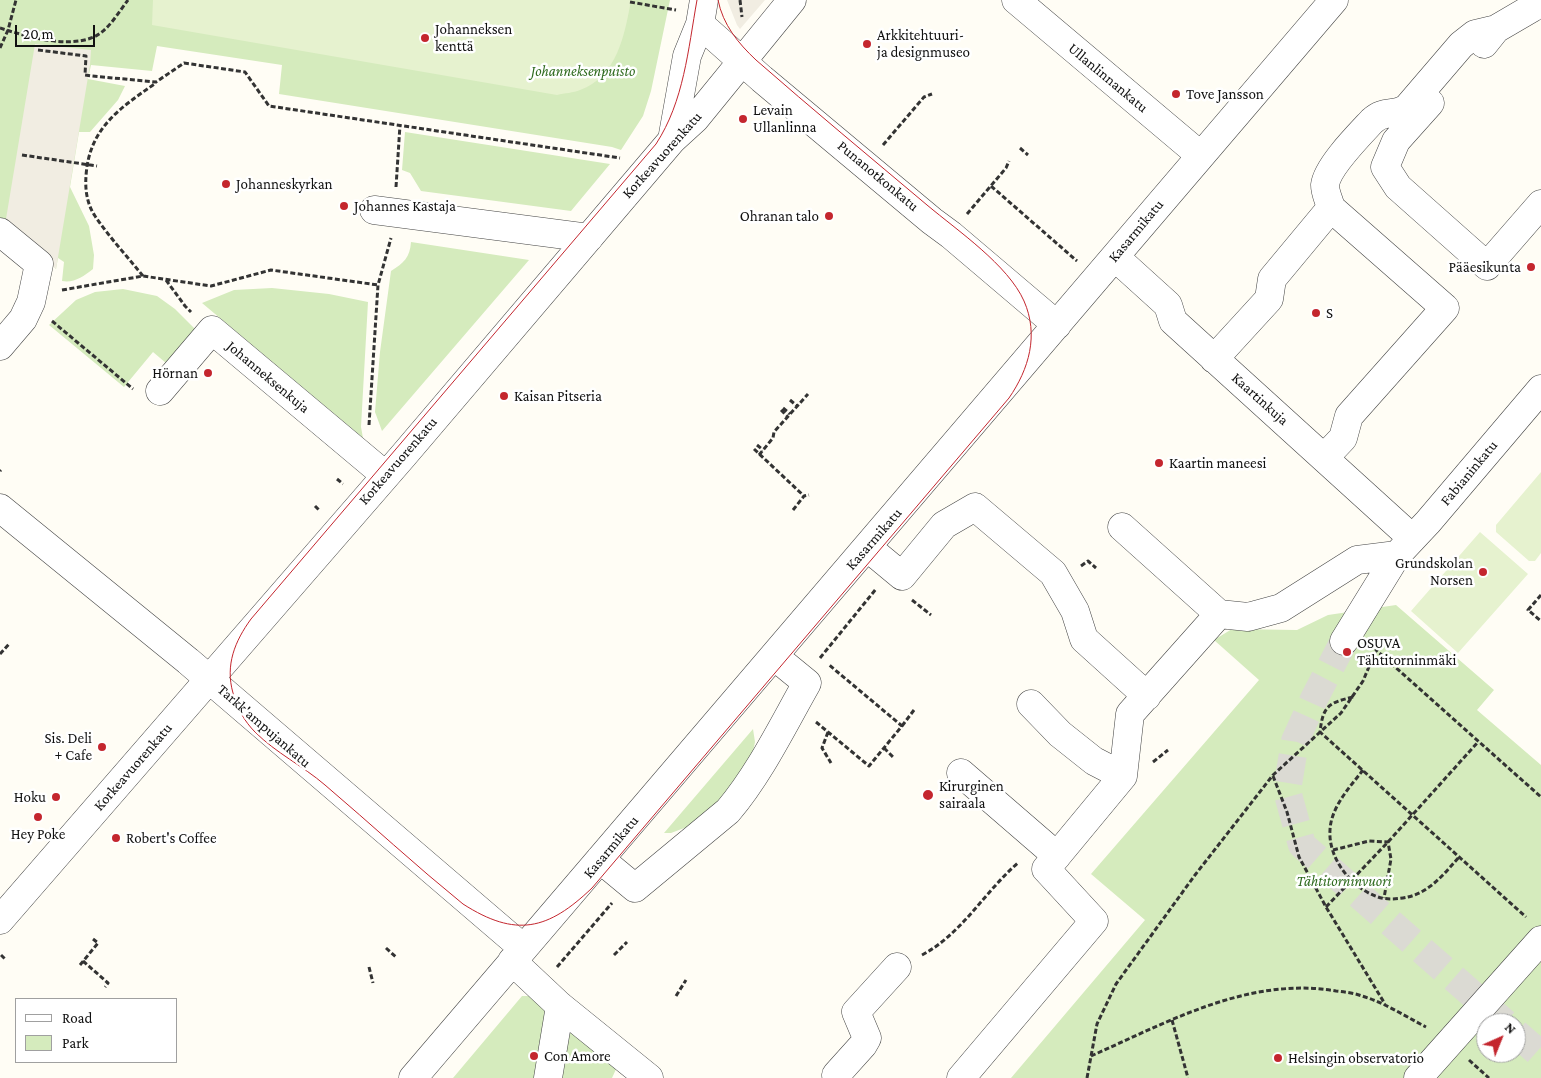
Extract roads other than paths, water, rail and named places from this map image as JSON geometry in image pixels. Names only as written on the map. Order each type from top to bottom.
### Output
[{"type":"street","name":"Korkeavuorenkatu","points":[[0,920],[386,475],[672,140],[695,119],[792,0]]},
{"type":"street","name":"Ullanlinnankatu","points":[[1016,0],[1200,155]]},
{"type":"street","name":"Kasarmikatu","points":[[413,1078],[1334,0]]},
{"type":"street","points":[[1325,458],[1343,438],[1349,416],[1445,308],[1331,208],[1325,186],[1330,170],[1378,115],[1386,113],[1398,114],[1407,108],[1461,45],[1475,34],[1496,30],[1537,8]]},
{"type":"street","name":"Punanotkonkatu","points":[[702,12],[743,62],[1057,325]]},
{"type":"street","points":[[672,140],[687,56],[702,12]]},
{"type":"street","points":[[1496,30],[1396,141],[1385,167],[1398,187],[1487,266],[1541,204]]},
{"type":"street","points":[[1214,359],[1269,299],[1272,279],[1331,208]]},
{"type":"street","points":[[384,212],[589,238]]},
{"type":"street","points":[[0,232],[38,264],[32,302],[23,319],[0,346]]},
{"type":"street","name":"Kaartinkuja","points":[[1115,257],[1168,305],[1172,321],[1325,458],[1405,547]]},
{"type":"street","name":"Johanneksenkuja","points":[[160,391],[212,330],[386,475]]},
{"type":"street","name":"Fabianinkatu","points":[[1344,642],[1405,547],[1541,389]]},
{"type":"street","points":[[867,547],[902,576],[944,525],[975,506],[1052,573],[1075,611],[1084,639],[1146,696]]},
{"type":"street","name":"Tarkk'ampujankatu","points":[[0,508],[210,679],[518,954],[560,1006],[649,1078]]},
{"type":"street","points":[[1122,527],[1219,614],[1248,617],[1281,608],[1357,560],[1405,547]]},
{"type":"street","points":[[961,1078],[1094,921],[1046,869],[1123,776],[1130,714],[1219,614]]},
{"type":"street","points":[[600,859],[635,888],[721,816],[740,797],[757,771],[804,681],[774,656]]},
{"type":"street","points":[[1031,704],[1060,734],[1094,761],[1123,776]]},
{"type":"street","points":[[961,773],[1053,860]]},
{"type":"street","points":[[1418,1078],[1449,1043],[1534,929]]},
{"type":"street","points":[[838,1078],[836,1075],[863,1045],[866,1038],[856,1012],[897,967]]},
{"type":"street","points":[[548,1078],[560,1006]]},
{"type":"tunnel","points":[[1344,641],[1295,741],[1287,791],[1302,845],[1494,1013]]},
{"type":"tunnel","points":[[1526,1042],[1541,1055]]},
{"type":"tram line","points":[[697,0],[679,93],[665,128],[656,144],[251,619],[240,636],[231,663],[231,683],[236,704],[255,732],[325,785],[463,904],[499,922],[516,925],[546,920],[561,913],[592,888],[1009,398],[1022,375],[1030,351],[1031,326],[1024,301],[1006,274],[981,249],[756,60],[732,33],[720,9],[718,0]]},
{"type":"place","name":"Johanneksen kenttä","points":[[425,38]]},
{"type":"place","name":"Arkkitehtuuri- ja designmuseo","points":[[867,44]]},
{"type":"place","name":"Tove Jansson","points":[[1176,94]]},
{"type":"place","name":"Levain Ullanlinna","points":[[743,119]]},
{"type":"place","name":"Johanneskyrkan","points":[[226,184]]},
{"type":"place","name":"Johannes Kastaja","points":[[344,206]]},
{"type":"place","name":"Ohranan talo","points":[[829,216]]},
{"type":"place","name":"Pääesikunta","points":[[1531,267]]},
{"type":"place","name":"S","points":[[1316,313]]},
{"type":"place","name":"Hörnan","points":[[208,373]]},
{"type":"place","name":"Kaisan Pitseria","points":[[504,396]]},
{"type":"place","name":"Kaartin maneesi","points":[[1159,463]]},
{"type":"place","name":"Grundskolan Norsen","points":[[1483,572]]},
{"type":"place","name":"OSUVA Tähtitorninmäki","points":[[1347,652]]},
{"type":"place","name":"Sis. Deli + Cafe","points":[[102,747]]},
{"type":"place","name":"Kirurginen sairaala","points":[[928,795]]},
{"type":"place","name":"Hoku","points":[[56,797]]},
{"type":"place","name":"Hey Poke","points":[[38,817]]},
{"type":"place","name":"Robert's Coffee","points":[[116,838]]},
{"type":"place","name":"Con Amore","points":[[534,1056]]},
{"type":"place","name":"Helsingin observatorio","points":[[1278,1058]]},
{"type":"park label","name":"Johanneksenpuisto","points":[[583,71]]},
{"type":"park label","name":"Tähtitorninvuori","points":[[1344,881]]}]
